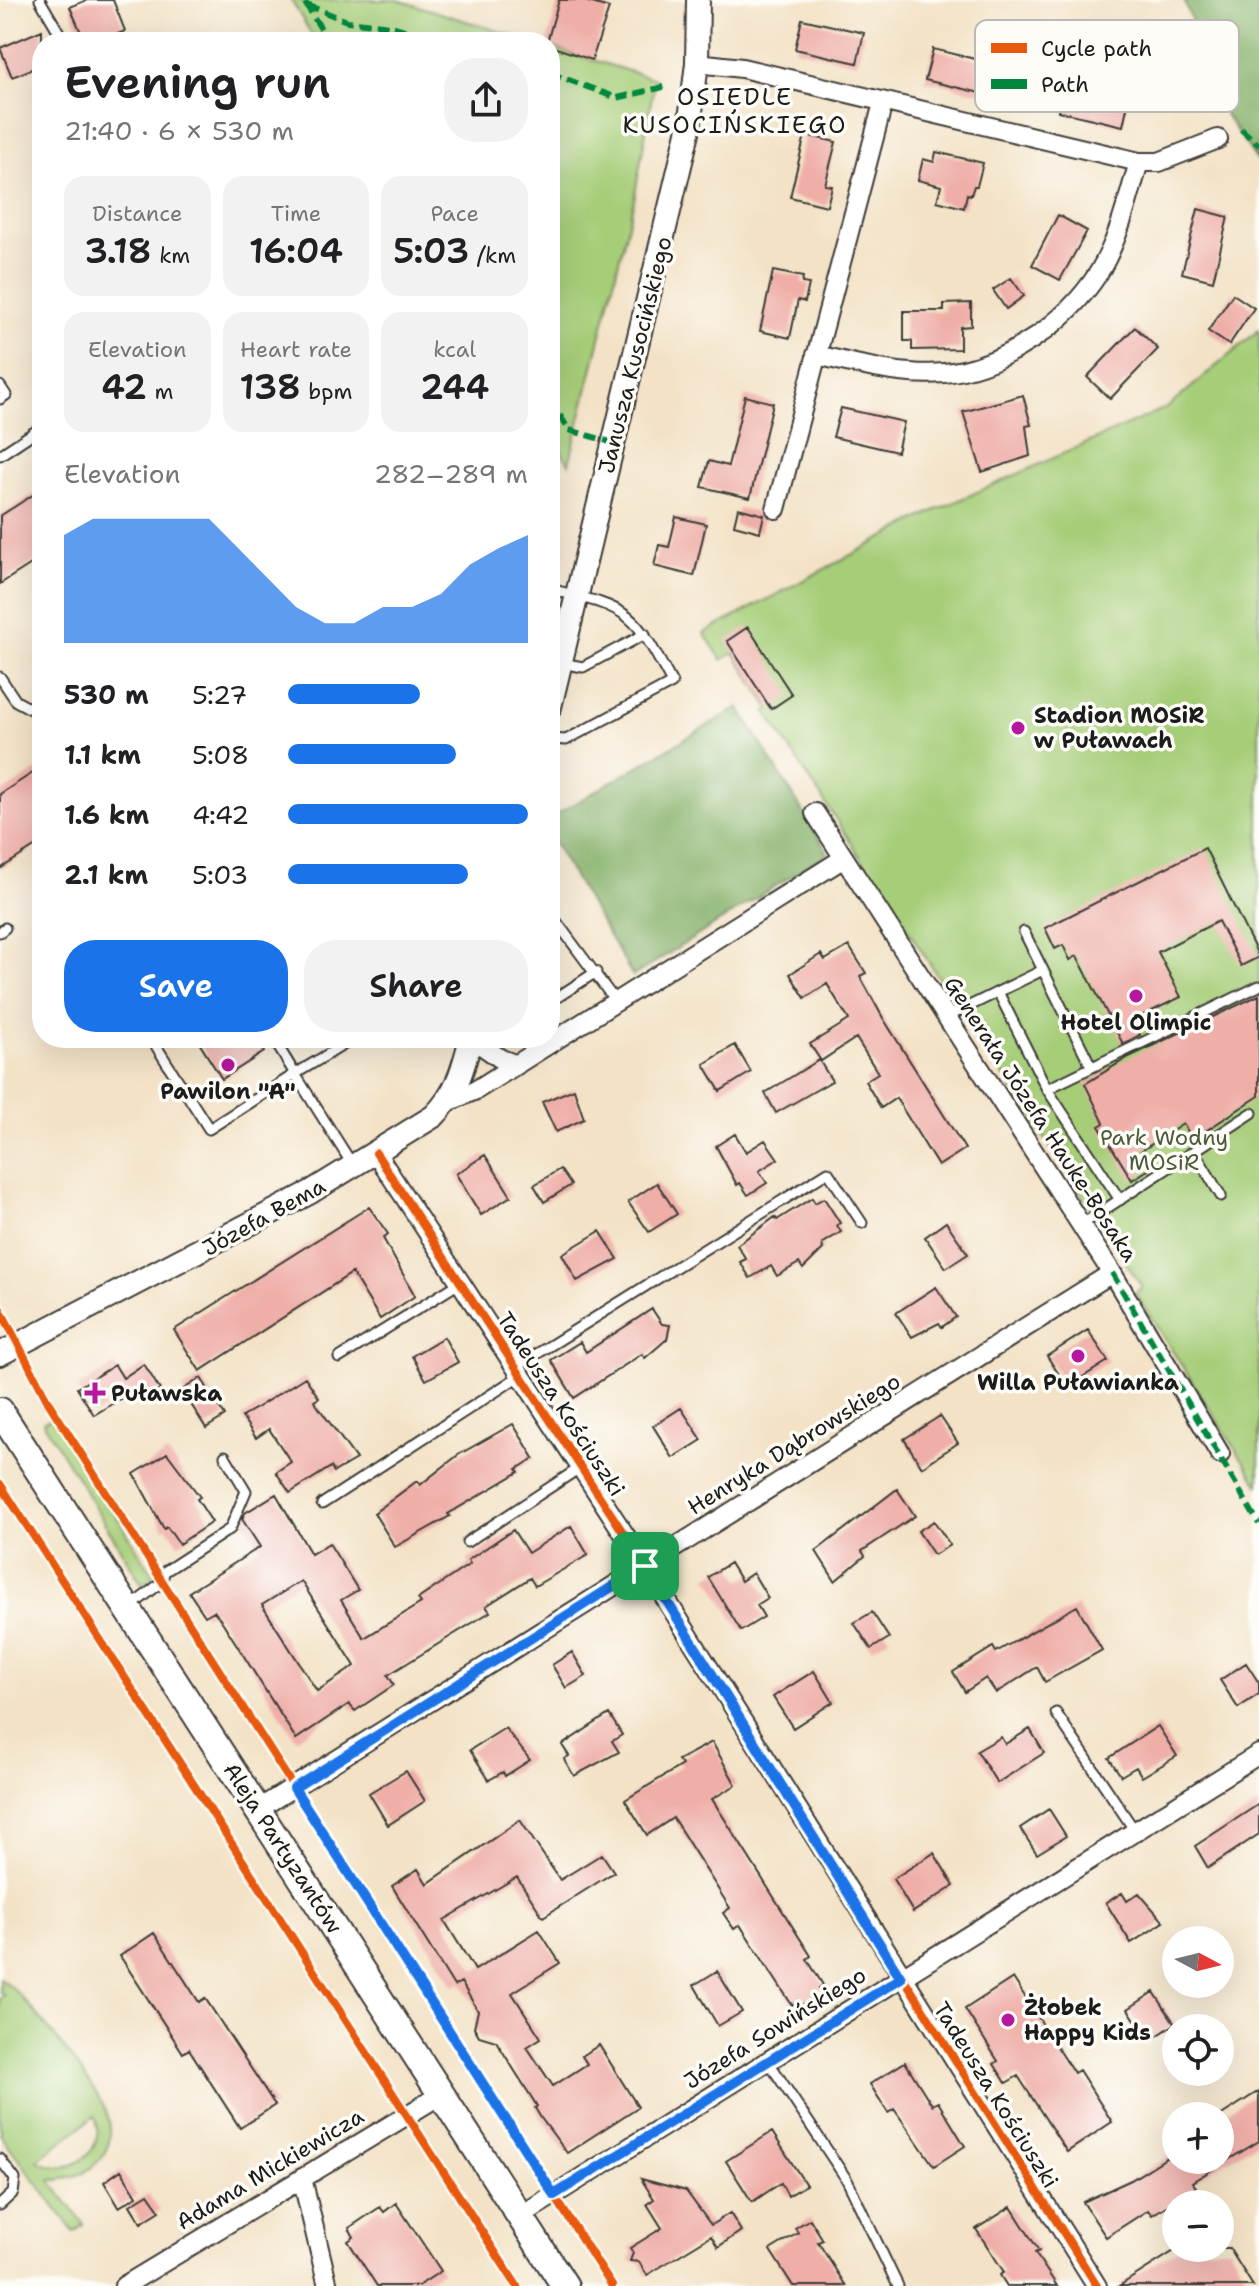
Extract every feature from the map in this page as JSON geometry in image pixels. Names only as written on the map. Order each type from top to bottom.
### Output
[{"type":"main road","name":"Aleja Partyzantów","points":[[0,1411],[565,2286]]},
{"type":"street","name":"Janusza Kusocińskiego","points":[[560,667],[689,128],[697,63],[698,0]]},
{"type":"street","points":[[697,63],[742,68],[1139,162],[1159,162],[1218,139]]},
{"type":"street","points":[[776,509],[883,103]]},
{"type":"street","points":[[816,355],[886,371],[944,373],[988,362],[1030,340],[1063,315],[1098,272],[1117,233],[1139,162]]},
{"type":"street","name":"Generała Józefa Hauke-Bosaka","points":[[815,813],[1112,1273],[1220,1454]]},
{"type":"street","name":"Józefa Bema","points":[[560,1038],[844,858]]},
{"type":"street","points":[[450,1101],[460,1082],[468,1048]]},
{"type":"street","points":[[485,1048],[517,1065]]},
{"type":"street","name":"Józefa Bema","points":[[0,1354],[234,1234],[353,1167],[434,1116],[450,1101],[476,1090],[544,1048]]},
{"type":"street","name":"Tadeusza Kościuszki","points":[[376,1153],[645,1566],[1097,2286]]},
{"type":"street","name":"Henryka Dąbrowskiego","points":[[257,1810],[1112,1273]]},
{"type":"street","name":"Józefa Sowińskiego","points":[[520,2216],[1259,1754]]},
{"type":"street","name":"Adama Mickiewicza","points":[[124,2286],[442,2094]]},
{"type":"street","points":[[302,2178],[328,2286]]},
{"type":"lane","points":[[40,0],[59,32]]},
{"type":"lane","points":[[0,386],[6,395],[0,399]]},
{"type":"lane","points":[[0,455],[32,434]]},
{"type":"lane","points":[[560,592],[618,608],[631,616],[645,634],[672,683],[566,740],[560,740]]},
{"type":"lane","points":[[561,663],[583,667],[645,634]]},
{"type":"lane","points":[[0,677],[16,701],[32,710]]},
{"type":"lane","points":[[560,926],[616,1002]]},
{"type":"lane","points":[[1024,932],[1091,1066]]},
{"type":"lane","points":[[947,1017],[1043,970]]},
{"type":"lane","points":[[560,995],[596,972]]},
{"type":"lane","points":[[1047,1089],[1259,986]]},
{"type":"lane","points":[[998,992],[1047,1089],[1120,1200]]},
{"type":"lane","points":[[157,1048],[209,1129],[338,1048]]},
{"type":"lane","points":[[279,1048],[353,1167]]},
{"type":"lane","points":[[1081,1225],[1252,1113]]},
{"type":"lane","points":[[1194,1151],[1221,1196]]},
{"type":"lane","points":[[322,1504],[518,1371],[828,1172],[862,1223]]},
{"type":"lane","points":[[339,1358],[461,1282]]},
{"type":"lane","points":[[129,1608],[162,1582],[164,1572],[230,1529],[246,1491],[225,1456]]},
{"type":"lane","points":[[467,1542],[581,1467]]},
{"type":"lane","points":[[1056,1713],[1135,1831]]},
{"type":"lane","points":[[768,2061],[847,2180],[898,2286]]},
{"type":"lane","points":[[0,2159],[15,2179],[13,2193],[0,2205]]},
{"type":"green space","points":[[291,0],[398,0],[502,32],[310,32]]},
{"type":"green space","points":[[1184,0],[1259,0],[1259,163],[1225,112],[1239,112],[1239,20],[1191,20]]},
{"type":"green space","points":[[560,50],[655,79],[634,200],[569,464],[560,449]]},
{"type":"green space","name":"Stadion MOSiR w Puławach","points":[[1259,330],[1259,1485],[1135,1293],[1142,1287],[977,1035],[979,1024],[956,987],[945,987],[766,712],[770,709],[734,653],[722,660],[704,633],[930,513],[1168,407]]},
{"type":"green space","points":[[739,707],[828,853],[633,976],[560,854],[560,812]]},
{"type":"green space","points":[[54,1417],[154,1576],[142,1584],[43,1422]]},
{"type":"green space","points":[[0,1978],[25,2001],[59,2042],[90,2084],[107,2114],[110,2128],[105,2153],[88,2170],[76,2176],[50,2180],[84,2224],[74,2232],[0,2134],[0,1998],[4,1995],[0,1992]],"holes":[[[95,2116],[98,2129],[91,2151],[73,2165],[61,2167],[37,2160]]]},
{"type":"building","points":[[87,0],[113,0],[125,31],[81,32],[70,7]]},
{"type":"building","points":[[559,0],[582,0],[609,8],[592,60],[560,49],[560,32],[550,32]]},
{"type":"building","points":[[802,19],[864,33],[857,63],[795,49]]},
{"type":"building","points":[[32,34],[32,69],[12,77],[0,48]]},
{"type":"building","points":[[933,49],[975,59],[975,92],[925,80]]},
{"type":"building","points":[[1062,112],[1126,112],[1123,126]]},
{"type":"building","points":[[805,135],[836,142],[825,185],[832,186],[827,206],[790,197]]},
{"type":"building","points":[[936,152],[983,163],[977,186],[974,186],[971,195],[967,194],[964,208],[937,201],[941,186],[918,180],[923,159],[934,162]]},
{"type":"building","points":[[1198,209],[1228,217],[1213,281],[1182,273]]},
{"type":"building","points":[[1058,215],[1087,231],[1060,280],[1032,265]]},
{"type":"building","points":[[773,271],[803,277],[802,283],[809,284],[805,302],[798,300],[790,338],[760,331]]},
{"type":"building","points":[[1011,278],[1024,296],[1006,309],[993,290]]},
{"type":"building","points":[[1233,294],[1254,308],[1229,345],[1208,331]]},
{"type":"building","points":[[971,303],[971,326],[960,327],[960,349],[912,350],[912,341],[904,341],[904,311],[944,311],[944,304]]},
{"type":"building","points":[[1135,327],[1158,349],[1110,399],[1087,377]]},
{"type":"building","points":[[1023,395],[1031,425],[1026,426],[1030,456],[982,472],[963,412]]},
{"type":"building","points":[[745,396],[773,403],[750,498],[702,487],[709,461],[728,466]]},
{"type":"building","points":[[841,408],[904,422],[897,452],[833,437]]},
{"type":"building","points":[[32,495],[32,563],[0,584],[0,516]]},
{"type":"building","points":[[738,508],[764,515],[760,532],[734,525]]},
{"type":"building","points":[[676,517],[706,524],[694,576],[654,566],[659,545],[669,547]]},
{"type":"building","points":[[748,627],[792,695],[771,709],[727,641]]},
{"type":"building","points":[[32,773],[32,848],[0,869],[0,794]]},
{"type":"building","points":[[1205,848],[1259,957],[1241,966],[1218,921],[1158,952],[1181,997],[1133,1020],[1140,1035],[1123,1044],[1077,956],[1070,960],[1063,945],[1055,949],[1045,928]]},
{"type":"building","points":[[849,946],[866,973],[860,976],[883,1018],[965,1149],[938,1166],[896,1098],[881,1108],[865,1081],[878,1073],[856,1038],[821,1061],[810,1044],[849,1020],[827,984],[805,998],[790,974],[821,954],[825,960]]},
{"type":"building","points":[[1259,995],[1259,1096],[1193,1139],[1183,1124],[1141,1151],[1151,1168],[1132,1180],[1099,1126],[1104,1123],[1085,1084],[1129,1057]]},
{"type":"building","points":[[735,1045],[751,1072],[720,1091],[704,1064]]},
{"type":"building","name":"Pawilon \"A\"","points":[[202,1048],[261,1048],[264,1052],[222,1079]]},
{"type":"building","points":[[819,1060],[832,1081],[776,1113],[765,1093]]},
{"type":"building","points":[[574,1089],[584,1119],[556,1132],[542,1102]]},
{"type":"building","points":[[735,1134],[746,1152],[765,1140],[778,1159],[759,1171],[767,1183],[748,1195],[740,1183],[737,1185],[716,1146]]},
{"type":"building","points":[[485,1155],[511,1196],[481,1215],[456,1174]]},
{"type":"building","points":[[560,1169],[571,1185],[544,1202],[534,1185]]},
{"type":"building","points":[[657,1183],[677,1214],[649,1232],[628,1202]]},
{"type":"building","points":[[812,1198],[815,1203],[824,1198],[840,1223],[837,1225],[841,1232],[822,1244],[823,1249],[803,1269],[799,1263],[777,1276],[771,1266],[750,1278],[740,1262],[746,1259],[737,1245],[775,1217],[777,1220]]},
{"type":"building","points":[[369,1207],[388,1234],[383,1238],[415,1296],[380,1319],[352,1273],[200,1371],[174,1330]]},
{"type":"building","points":[[946,1222],[968,1254],[946,1268],[925,1237]]},
{"type":"building","points":[[600,1231],[618,1259],[577,1281],[562,1254]]},
{"type":"building","points":[[936,1287],[956,1317],[942,1327],[939,1323],[912,1337],[896,1313]]},
{"type":"building","points":[[652,1309],[662,1324],[670,1325],[667,1339],[645,1358],[642,1354],[574,1398],[551,1360],[580,1342],[586,1352]]},
{"type":"building","points":[[1088,1330],[1108,1361],[1067,1387],[1047,1356]]},
{"type":"building","points":[[444,1337],[458,1362],[426,1380],[412,1356]]},
{"type":"building","points":[[144,1364],[160,1390],[140,1402],[134,1391],[94,1415],[77,1388],[115,1365],[123,1378]]},
{"type":"building","points":[[305,1377],[319,1398],[314,1401],[356,1459],[334,1472],[331,1467],[290,1493],[276,1472],[291,1462],[269,1429],[256,1438],[242,1417]]},
{"type":"building","points":[[201,1378],[225,1416],[206,1428],[182,1390]]},
{"type":"building","points":[[681,1408],[702,1440],[673,1458],[653,1426]]},
{"type":"building","points":[[940,1416],[958,1443],[922,1467],[904,1439]]},
{"type":"building","points":[[513,1424],[534,1458],[517,1469],[519,1472],[395,1547],[374,1513],[417,1481],[420,1485],[458,1455]]},
{"type":"building","points":[[167,1453],[200,1497],[197,1499],[212,1522],[179,1544],[167,1527],[164,1529],[134,1474]]},
{"type":"building","points":[[897,1489],[915,1516],[862,1551],[865,1556],[835,1581],[816,1551]]},
{"type":"building","points":[[276,1494],[311,1554],[329,1543],[358,1590],[341,1600],[364,1638],[421,1603],[418,1599],[513,1530],[528,1553],[571,1526],[588,1555],[535,1586],[530,1578],[486,1606],[490,1612],[388,1675],[394,1685],[355,1711],[349,1704],[296,1739],[223,1623],[214,1611],[205,1616],[189,1592],[260,1547],[242,1519],[245,1513]],"holes":[[[301,1581],[355,1666],[317,1691],[262,1605]]]},
{"type":"building","points":[[934,1521],[950,1545],[934,1555],[918,1531]]},
{"type":"building","points":[[730,1563],[741,1581],[753,1573],[768,1598],[757,1605],[764,1617],[741,1631],[708,1577]]},
{"type":"building","points":[[1077,1606],[1102,1650],[1045,1682],[1037,1667],[996,1693],[986,1678],[965,1692],[953,1672],[993,1647],[996,1652]]},
{"type":"building","points":[[872,1612],[889,1638],[871,1649],[854,1623]]},
{"type":"building","points":[[572,1652],[586,1676],[566,1688],[552,1665]]},
{"type":"building","points":[[1246,1663],[1259,1683],[1259,1694],[1238,1708],[1220,1680]]},
{"type":"building","points":[[814,1671],[833,1702],[793,1728],[773,1697]]},
{"type":"building","points":[[609,1714],[622,1735],[612,1741],[619,1752],[574,1776],[564,1759],[569,1756],[562,1745]]},
{"type":"building","points":[[1158,1726],[1177,1756],[1142,1777],[1136,1767],[1121,1776],[1109,1758]]},
{"type":"building","points":[[505,1728],[530,1760],[505,1776],[503,1772],[489,1780],[470,1750]]},
{"type":"building","points":[[1030,1729],[1044,1753],[997,1783],[977,1751],[1001,1737],[1005,1744]]},
{"type":"building","points":[[712,1742],[736,1785],[712,1799],[811,1956],[807,1959],[823,1985],[819,1988],[823,1995],[809,2004],[800,2006],[797,2001],[792,2005],[740,1925],[734,1929],[723,1913],[730,1908],[673,1818],[647,1835],[625,1800],[682,1765],[678,1760]]},
{"type":"building","points":[[406,1771],[425,1801],[388,1825],[369,1793]]},
{"type":"building","points":[[1259,1804],[1259,1834],[1208,1868],[1195,1846]]},
{"type":"building","points":[[1049,1809],[1066,1836],[1037,1854],[1020,1828]]},
{"type":"building","points":[[520,1820],[560,1880],[602,1854],[614,1872],[543,1917],[517,1877],[444,1920],[475,1970],[539,1930],[560,1963],[512,1993],[541,2038],[527,2047],[553,2086],[587,2064],[582,2056],[599,2045],[638,2107],[567,2153],[541,2118],[535,2108],[537,2106],[496,2041],[479,2036],[474,2027],[478,2011],[461,1982],[454,1986],[392,1886],[418,1869],[427,1884]]},
{"type":"building","points":[[934,1853],[954,1886],[913,1912],[893,1879]]},
{"type":"building","points":[[1122,1893],[1127,1901],[1139,1893],[1164,1922],[1131,1943],[1106,1903]]},
{"type":"building","points":[[154,1933],[199,2002],[205,1998],[275,2105],[240,2128],[189,2049],[183,2053],[120,1956]]},
{"type":"building","points":[[717,1971],[742,2012],[718,2026],[694,1985]]},
{"type":"building","points":[[1013,1978],[1074,2073],[1079,2070],[1112,2122],[1067,2152],[1018,2076],[1006,2083],[994,2064],[998,2061],[965,2009]]},
{"type":"building","points":[[1154,1992],[1168,2014],[1162,2014],[1162,2032],[1149,2041],[1128,2009]]},
{"type":"building","points":[[905,2062],[932,2105],[938,2102],[965,2146],[934,2166],[894,2109],[888,2113],[870,2084]]},
{"type":"building","points":[[1259,2091],[1259,2141],[1234,2156],[1234,2107]]},
{"type":"building","points":[[772,2132],[806,2185],[788,2196],[781,2183],[752,2202],[726,2161]]},
{"type":"building","points":[[1162,2161],[1162,2174],[1205,2174],[1192,2182],[1196,2187],[1191,2190],[1162,2190],[1162,2209],[1152,2215],[1148,2210],[1106,2237],[1083,2202],[1131,2180]]},
{"type":"building","points":[[121,2170],[137,2196],[119,2207],[104,2182]]},
{"type":"building","points":[[641,2179],[686,2191],[711,2225],[730,2213],[741,2231],[718,2247],[711,2236],[647,2275],[639,2262],[630,2261],[633,2253],[630,2248],[662,2228],[647,2204],[654,2199]]},
{"type":"building","points":[[148,2194],[160,2211],[141,2223],[130,2205]]},
{"type":"building","points":[[396,2203],[441,2271],[418,2286],[377,2286],[348,2241],[354,2237],[349,2228],[380,2207],[384,2212]]},
{"type":"building","points":[[1011,2207],[1039,2251],[1035,2253],[1057,2286],[1007,2286],[1000,2275],[1004,2272],[976,2229]]},
{"type":"building","points":[[810,2219],[823,2240],[818,2242],[846,2286],[793,2286],[770,2250],[798,2233],[795,2228]]},
{"type":"building","points":[[1234,2256],[1253,2286],[1119,2286],[1162,2259],[1162,2262],[1234,2262]]},
{"type":"marked path","points":[[305,3],[323,32]]},
{"type":"marked path","points":[[307,5],[347,21],[391,26],[412,32]]},
{"type":"marked path","points":[[560,77],[617,98],[668,86]]},
{"type":"marked path","points":[[1241,129],[1259,145]]},
{"type":"marked path","points":[[560,416],[569,430],[614,443]]},
{"type":"marked path","points":[[1112,1273],[1259,1524]]},
{"type":"cycle path","points":[[376,1153],[645,1566],[1097,2286]]},
{"type":"cycle path","points":[[0,1309],[48,1402],[612,2286]]},
{"type":"cycle path","points":[[0,1484],[517,2286]]},
{"type":"place","name":"Stadion MOSiR w Puławach","points":[[1018,728]]},
{"type":"place","name":"Hotel Olimpic","points":[[1136,996]]},
{"type":"place","name":"Pawilon \"A\"","points":[[228,1065]]},
{"type":"place","name":"Willa Puławianka","points":[[1078,1356]]},
{"type":"place","name":"Puławska","points":[[95,1393]]},
{"type":"place","name":"Żłobek Happy Kids","points":[[1008,2020]]},
{"type":"district","name":"OSIEDLE KUSOCIŃSKIEGO","points":[[735,111]]},
{"type":"route","points":[[645,1566],[901,1978],[554,2195],[294,1788],[645,1566]]},
{"type":"park label","name":"Park Wodny MOSiR","points":[[1164,1150]]}]
